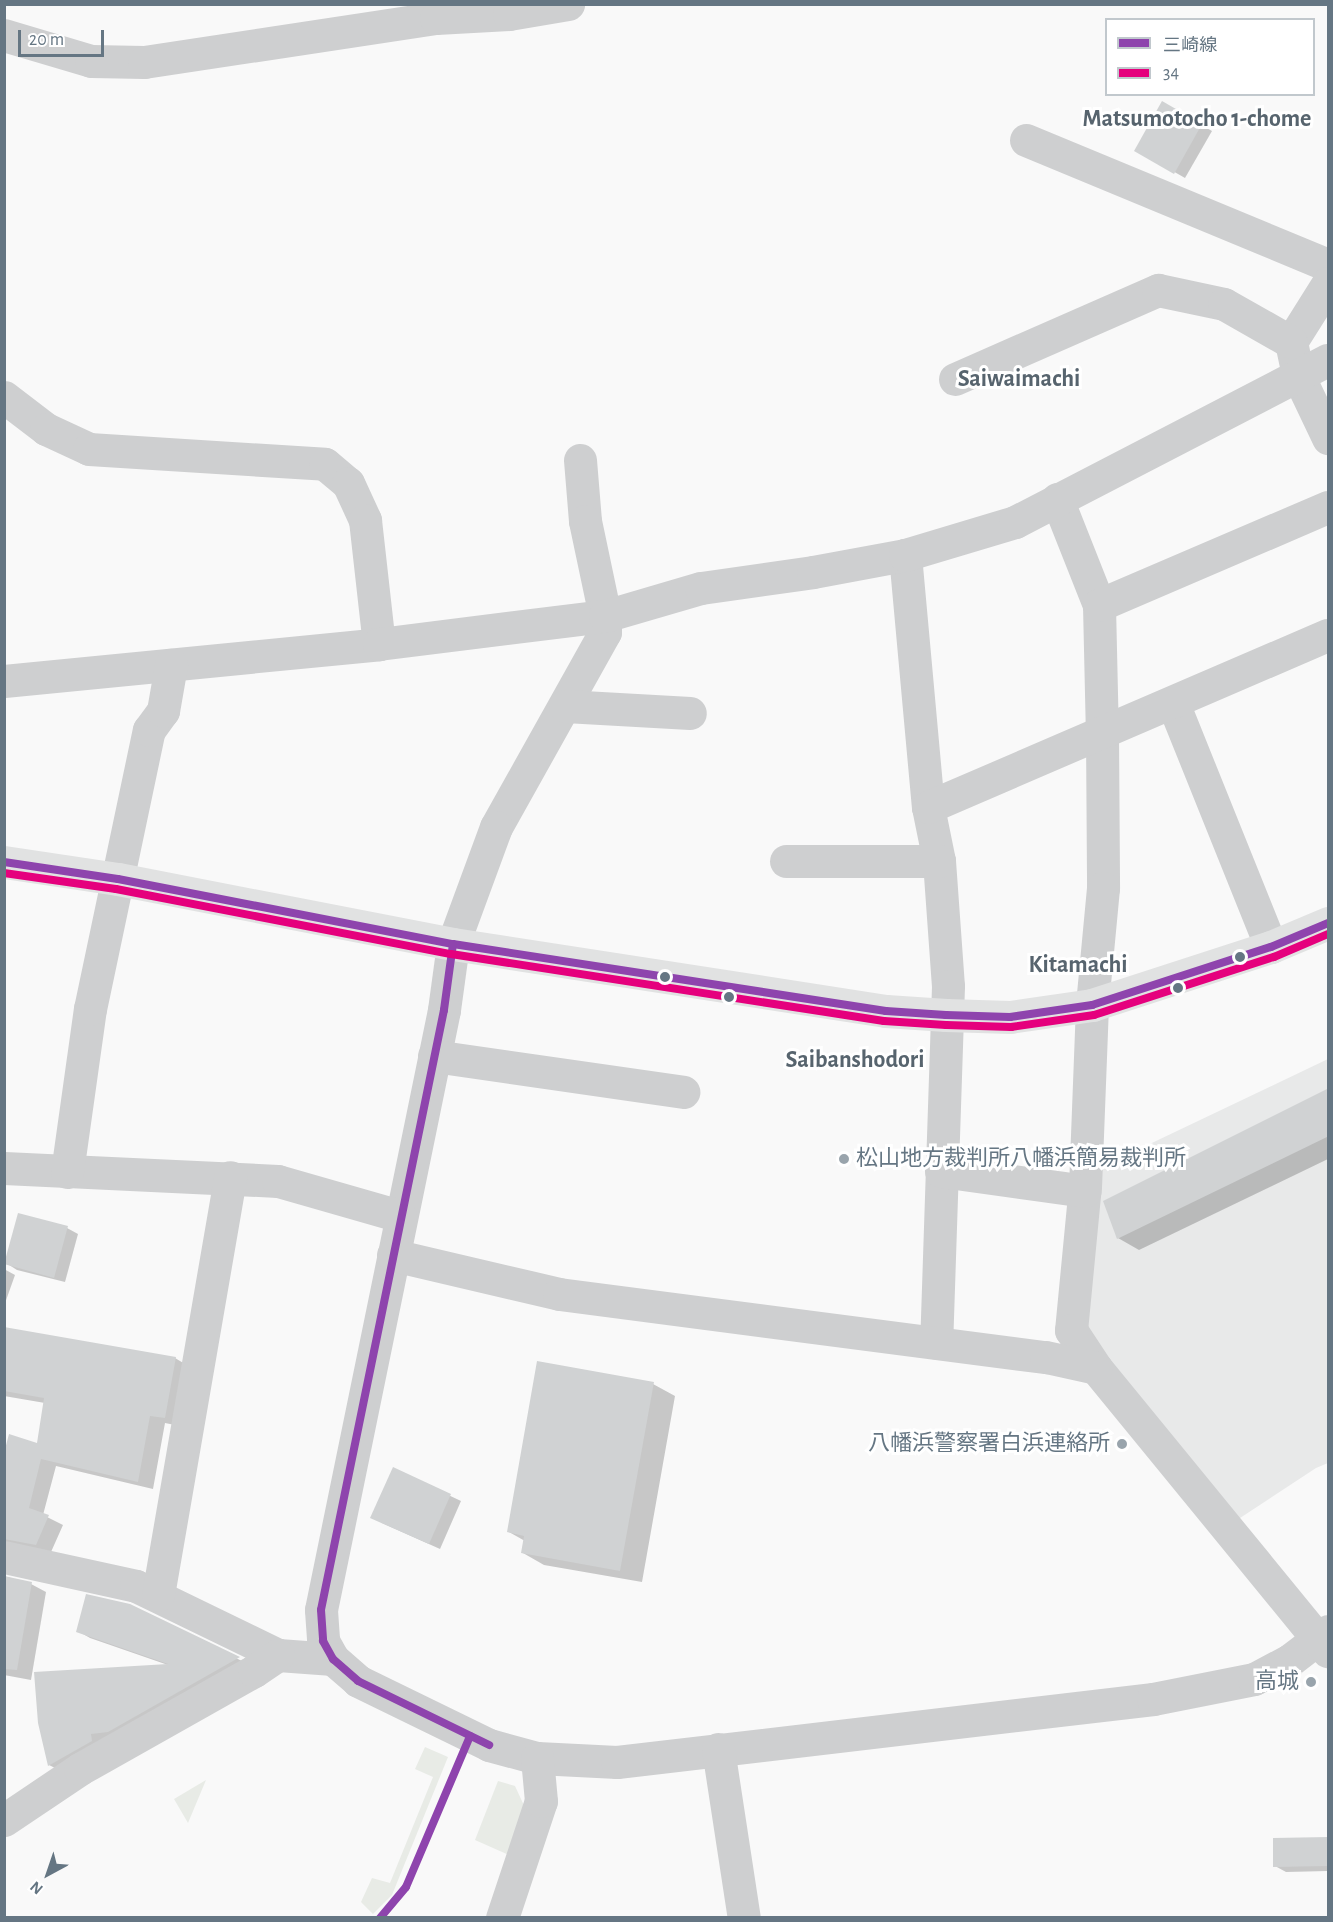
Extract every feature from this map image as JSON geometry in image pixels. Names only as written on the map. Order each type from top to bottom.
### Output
[{"type":"main road","points":[[4,862],[118,879],[453,944],[886,1011],[946,1015],[1010,1017],[1092,1005],[1271,947],[1329,924]]},
{"type":"street","points":[[4,35],[91,61],[144,62],[436,18],[509,14],[568,4]]},
{"type":"street","points":[[1026,140],[1329,265]]},
{"type":"street","points":[[1329,283],[1291,342],[1298,375],[1329,438]]},
{"type":"street","points":[[955,379],[1158,291],[1191,295],[1224,304],[1291,342]]},
{"type":"street","points":[[4,681],[379,644],[605,616],[701,588],[813,572],[905,555],[1015,522],[1329,360]]},
{"type":"street","points":[[4,397],[46,429],[89,449],[325,464],[348,483],[365,520],[379,644]]},
{"type":"street","points":[[580,460],[585,521],[605,616],[605,632],[496,827],[453,944],[434,1056],[321,1610],[323,1641],[333,1659],[358,1681],[489,1744],[537,1758],[617,1762],[1153,1699],[1254,1679],[1326,1641],[1096,1368],[1071,1330],[1084,1191],[1092,1005],[1103,888],[1102,734],[1099,605],[1057,499]]},
{"type":"street","points":[[1099,605],[1329,507]]},
{"type":"street","points":[[905,555],[928,807],[939,861],[948,986],[936,1343]]},
{"type":"street","points":[[928,807],[1329,635]]},
{"type":"street","points":[[67,1172],[90,1009],[149,730],[163,711],[171,665]]},
{"type":"street","points":[[1173,703],[1271,947]]},
{"type":"street","points":[[565,706],[690,713]]},
{"type":"street","points":[[786,861],[939,861]]},
{"type":"street","points":[[434,1056],[683,1092]]},
{"type":"street","points":[[4,1168],[278,1180],[400,1216]]},
{"type":"street","points":[[941,1171],[1084,1191]]},
{"type":"street","points":[[158,1595],[230,1177]]},
{"type":"street","points":[[393,1255],[559,1294],[1046,1357],[1096,1368]]},
{"type":"street","points":[[4,1557],[136,1586],[278,1654],[333,1659]]},
{"type":"street","points":[[4,1820],[72,1774],[254,1671],[278,1654]]},
{"type":"street","points":[[718,1749],[744,1917]]},
{"type":"street","points":[[502,1917],[541,1802],[537,1758]]},
{"type":"shaded area","points":[[1328,1059],[1328,1463],[1316,1468],[1237,1520],[1082,1326],[1093,1171]]},
{"type":"shaded area","points":[[425,1747],[448,1757],[392,1895],[373,1914],[361,1902],[372,1878],[390,1883],[433,1777],[415,1769]]},
{"type":"shaded area","points":[[206,1780],[188,1823],[174,1799]]},
{"type":"shaded area","points":[[498,1781],[515,1786],[527,1812],[511,1856],[475,1840]]},
{"type":"building","points":[[1162,101],[1202,124],[1174,174],[1134,151]]},
{"type":"building","points":[[1329,1088],[1329,1136],[1117,1239],[1103,1201]]},
{"type":"building","points":[[18,1213],[68,1226],[54,1278],[4,1264]]},
{"type":"building","points":[[4,1327],[176,1357],[165,1418],[150,1416],[138,1482],[41,1459],[29,1508],[49,1515],[36,1545],[4,1539],[4,1453],[9,1434],[37,1443],[44,1398],[4,1391]]},
{"type":"building","points":[[537,1361],[654,1382],[620,1571],[521,1553],[524,1536],[507,1532]]},
{"type":"building","points":[[393,1467],[451,1494],[429,1544],[370,1518]]},
{"type":"building","points":[[4,1576],[32,1582],[17,1670],[4,1669]]},
{"type":"building","points":[[86,1594],[130,1604],[240,1657],[108,1732],[91,1734],[92,1741],[48,1766],[38,1723],[34,1672],[168,1664],[76,1632]]},
{"type":"building","points":[[1329,1837],[1329,1866],[1273,1867],[1273,1838]]},
{"type":"transit line","name":"三崎線","points":[[4,862],[118,879],[453,944],[886,1011],[946,1015],[1010,1017],[1092,1005],[1271,947],[1328,923]]},
{"type":"transit line","name":"34","points":[[4,873],[116,889],[451,954],[884,1021],[946,1025],[1011,1027],[1094,1015],[1274,957],[1328,934]]},
{"type":"transit line","name":"三崎線","points":[[453,944],[444,1010],[321,1610],[323,1641],[333,1659],[358,1681],[489,1745]]},
{"type":"transit line","name":"三崎線","points":[[380,1918],[406,1887],[470,1736]]},
{"type":"place","name":"松山地方裁判所八幡浜簡易裁判所","points":[[844,1159]]},
{"type":"place","name":"八幡浜警察署白浜連絡所","points":[[1122,1444]]},
{"type":"place","name":"高城","points":[[1311,1682]]},
{"type":"district","name":"Matsumotocho 1-chome","points":[[1197,120]]},
{"type":"district","name":"Saiwaimachi","points":[[1019,380]]},
{"type":"district","name":"Kitamachi","points":[[1078,966]]},
{"type":"district","name":"Saibanshodori","points":[[855,1061]]}]
